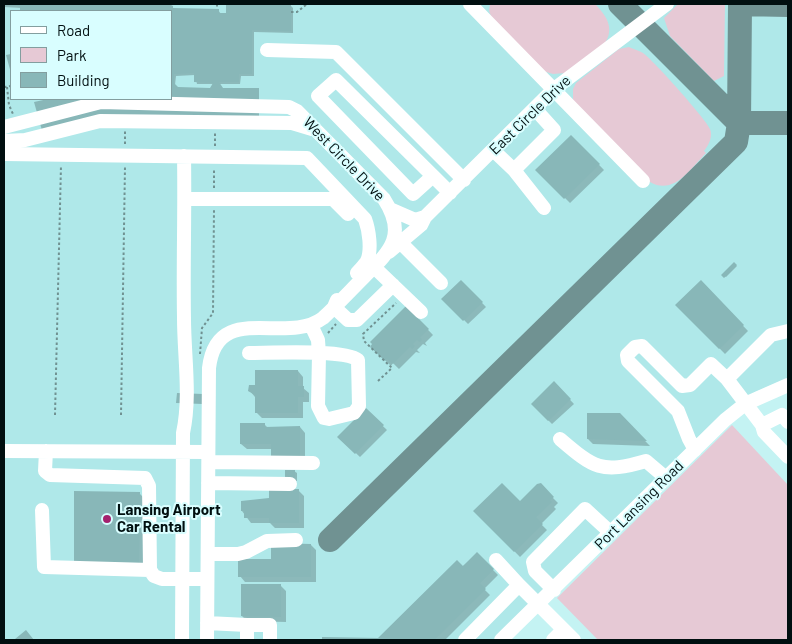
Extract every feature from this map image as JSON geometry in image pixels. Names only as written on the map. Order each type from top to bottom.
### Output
[{"type":"street","points":[[470,4],[643,181]]},
{"type":"street","name":"East Circle Drive","points":[[389,252],[402,243],[421,225],[425,217],[554,89],[667,4]]},
{"type":"street","points":[[267,50],[336,52],[464,180]]},
{"type":"street","points":[[433,176],[413,194],[318,96],[336,80],[433,176],[450,193]]},
{"type":"street","name":"West Circle Drive","points":[[4,127],[102,102],[289,107],[297,111],[384,199],[392,210],[395,233],[389,252]]},
{"type":"street","points":[[514,170],[552,133],[552,125],[535,109]]},
{"type":"street","points":[[4,141],[25,140],[92,122],[126,121],[292,122],[317,132]]},
{"type":"street","points":[[493,150],[514,170],[544,208]]},
{"type":"street","points":[[4,154],[307,158],[365,219],[368,240],[367,263],[341,288],[334,307]]},
{"type":"street","points":[[182,640],[183,433],[187,417],[184,321],[184,156]]},
{"type":"street","points":[[184,199],[333,199],[362,228],[368,240]]},
{"type":"street","points":[[392,210],[415,220],[425,217]]},
{"type":"street","points":[[402,243],[440,283]]},
{"type":"street","points":[[207,640],[209,368],[212,353],[219,341],[234,330],[241,328],[295,329],[311,325],[323,318],[389,252]]},
{"type":"street","points":[[374,267],[391,287],[421,312]]},
{"type":"street","points":[[334,307],[348,320],[358,320],[391,287]]},
{"type":"street","points":[[249,353],[319,354],[348,355],[358,360],[359,406],[354,412],[329,419],[324,418],[318,406],[319,354],[318,340],[311,325]]},
{"type":"street","points":[[727,379],[771,335],[788,331]]},
{"type":"street","points":[[695,450],[678,411],[628,361],[627,356],[635,347],[642,346],[682,386],[690,385],[711,364],[727,379],[762,425],[764,432],[788,457]]},
{"type":"street","name":"Port Lansing Road","points":[[501,640],[725,420],[745,404],[788,385]]},
{"type":"street","points":[[762,425],[782,415],[788,422]]},
{"type":"street","points":[[560,439],[586,462],[617,469],[646,461],[666,478]]},
{"type":"street","points":[[4,451],[184,451],[208,457],[313,463]]},
{"type":"street","points":[[46,451],[45,470],[50,475],[142,477],[149,482],[150,570],[154,576],[162,579],[207,578]]},
{"type":"street","points":[[208,483],[290,484]]},
{"type":"street","points":[[554,590],[535,571],[533,562],[585,509],[610,533]]},
{"type":"street","points":[[42,510],[44,567],[150,570]]},
{"type":"street","points":[[208,554],[246,552],[267,541],[296,540]]},
{"type":"street","points":[[496,560],[574,640]]},
{"type":"street","points":[[465,640],[519,585]]},
{"type":"street","points":[[207,624],[270,624],[270,640]]},
{"type":"street","points":[[247,624],[247,640]]},
{"type":"street","points":[[552,640],[563,630]]},
{"type":"path","points":[[217,4],[217,9]]},
{"type":"path","points":[[291,12],[297,12],[307,4]]},
{"type":"path","points":[[4,87],[10,86]]},
{"type":"path","points":[[7,87],[9,105],[13,114],[21,112]]},
{"type":"path","points":[[121,416],[126,121]]},
{"type":"path","points":[[200,360],[202,328],[213,312],[215,122]]},
{"type":"path","points":[[55,415],[61,168]]},
{"type":"path","points":[[378,381],[392,368],[364,341],[362,334],[399,300],[391,287]]},
{"type":"shaded area","points":[[4,4],[788,4],[788,378],[755,392],[494,640],[4,640]]},
{"type":"green space","points":[[490,4],[595,4],[608,22],[608,37],[605,43],[565,73],[553,74],[543,71],[493,21],[489,11]]},
{"type":"green space","points":[[678,4],[725,4],[724,76],[714,81],[670,36],[664,18]]},
{"type":"green space","points":[[629,47],[643,53],[657,66],[699,114],[711,132],[710,140],[704,151],[706,153],[688,172],[674,183],[659,185],[650,182],[573,102],[573,89],[576,83],[619,49]]},
{"type":"green space","points":[[732,425],[788,485],[788,640],[598,640],[557,598]]},
{"type":"building","points":[[4,4],[169,4],[173,8],[219,9],[219,13],[226,13],[226,4],[291,5],[291,31],[252,30],[252,74],[239,74],[239,82],[219,82],[223,88],[259,88],[259,121],[95,119],[43,134],[34,102],[43,100],[172,100],[172,10],[20,10],[20,6],[4,6]],"holes":[[[194,73],[194,82],[213,83],[210,88],[178,87],[174,83],[174,74]]]},
{"type":"building","points":[[10,54],[10,69],[6,55]]},
{"type":"building","points":[[571,135],[600,164],[564,199],[535,170]]},
{"type":"building","points":[[734,262],[737,265],[724,278],[721,275]]},
{"type":"building","points":[[461,280],[483,302],[463,321],[441,299]]},
{"type":"building","points":[[701,280],[744,325],[719,349],[675,305]]},
{"type":"building","points":[[406,306],[429,329],[420,337],[422,340],[420,342],[417,340],[413,344],[415,346],[412,349],[410,347],[393,364],[387,359],[385,361],[370,347],[372,344],[370,342]]},
{"type":"building","points":[[255,370],[298,370],[298,386],[304,386],[304,397],[298,397],[298,413],[255,413],[255,395],[248,391],[249,385],[255,385]]},
{"type":"building","points":[[554,381],[571,399],[548,421],[531,404]]},
{"type":"building","points":[[177,393],[203,394],[203,404],[176,403]]},
{"type":"building","points":[[366,408],[384,425],[355,454],[337,437]]},
{"type":"building","points":[[587,413],[620,413],[647,441],[587,439]]},
{"type":"building","points":[[240,423],[265,423],[265,427],[300,426],[300,459],[271,458],[271,444],[240,444]]},
{"type":"building","points":[[285,470],[295,470],[295,479],[285,479]]},
{"type":"building","points":[[502,483],[520,501],[537,484],[541,483],[554,497],[550,500],[552,502],[536,517],[543,524],[514,552],[473,511]]},
{"type":"building","points":[[269,489],[299,489],[299,523],[269,523],[269,518],[244,518],[244,511],[241,511],[241,501],[269,498]]},
{"type":"building","name":"Lansing Airport Car Rental","points":[[74,491],[140,492],[139,563],[74,563]]},
{"type":"building","points":[[271,543],[311,544],[311,577],[238,577],[238,559],[271,559]]},
{"type":"building","points":[[477,552],[494,569],[480,583],[486,589],[434,640],[322,640],[322,637],[378,638],[457,560],[463,566]]},
{"type":"building","points":[[241,584],[281,584],[281,617],[241,616]]},
{"type":"building","points":[[26,630],[34,640],[15,639]]},
{"type":"taxiway","points":[[330,540],[736,142],[739,123],[620,4]]},
{"type":"taxiway","points":[[740,4],[739,123],[788,123]]},
{"type":"taxiway","points":[[740,4],[788,5]]},
{"type":"place","name":"Lansing Airport Car Rental","points":[[107,519]]}]
